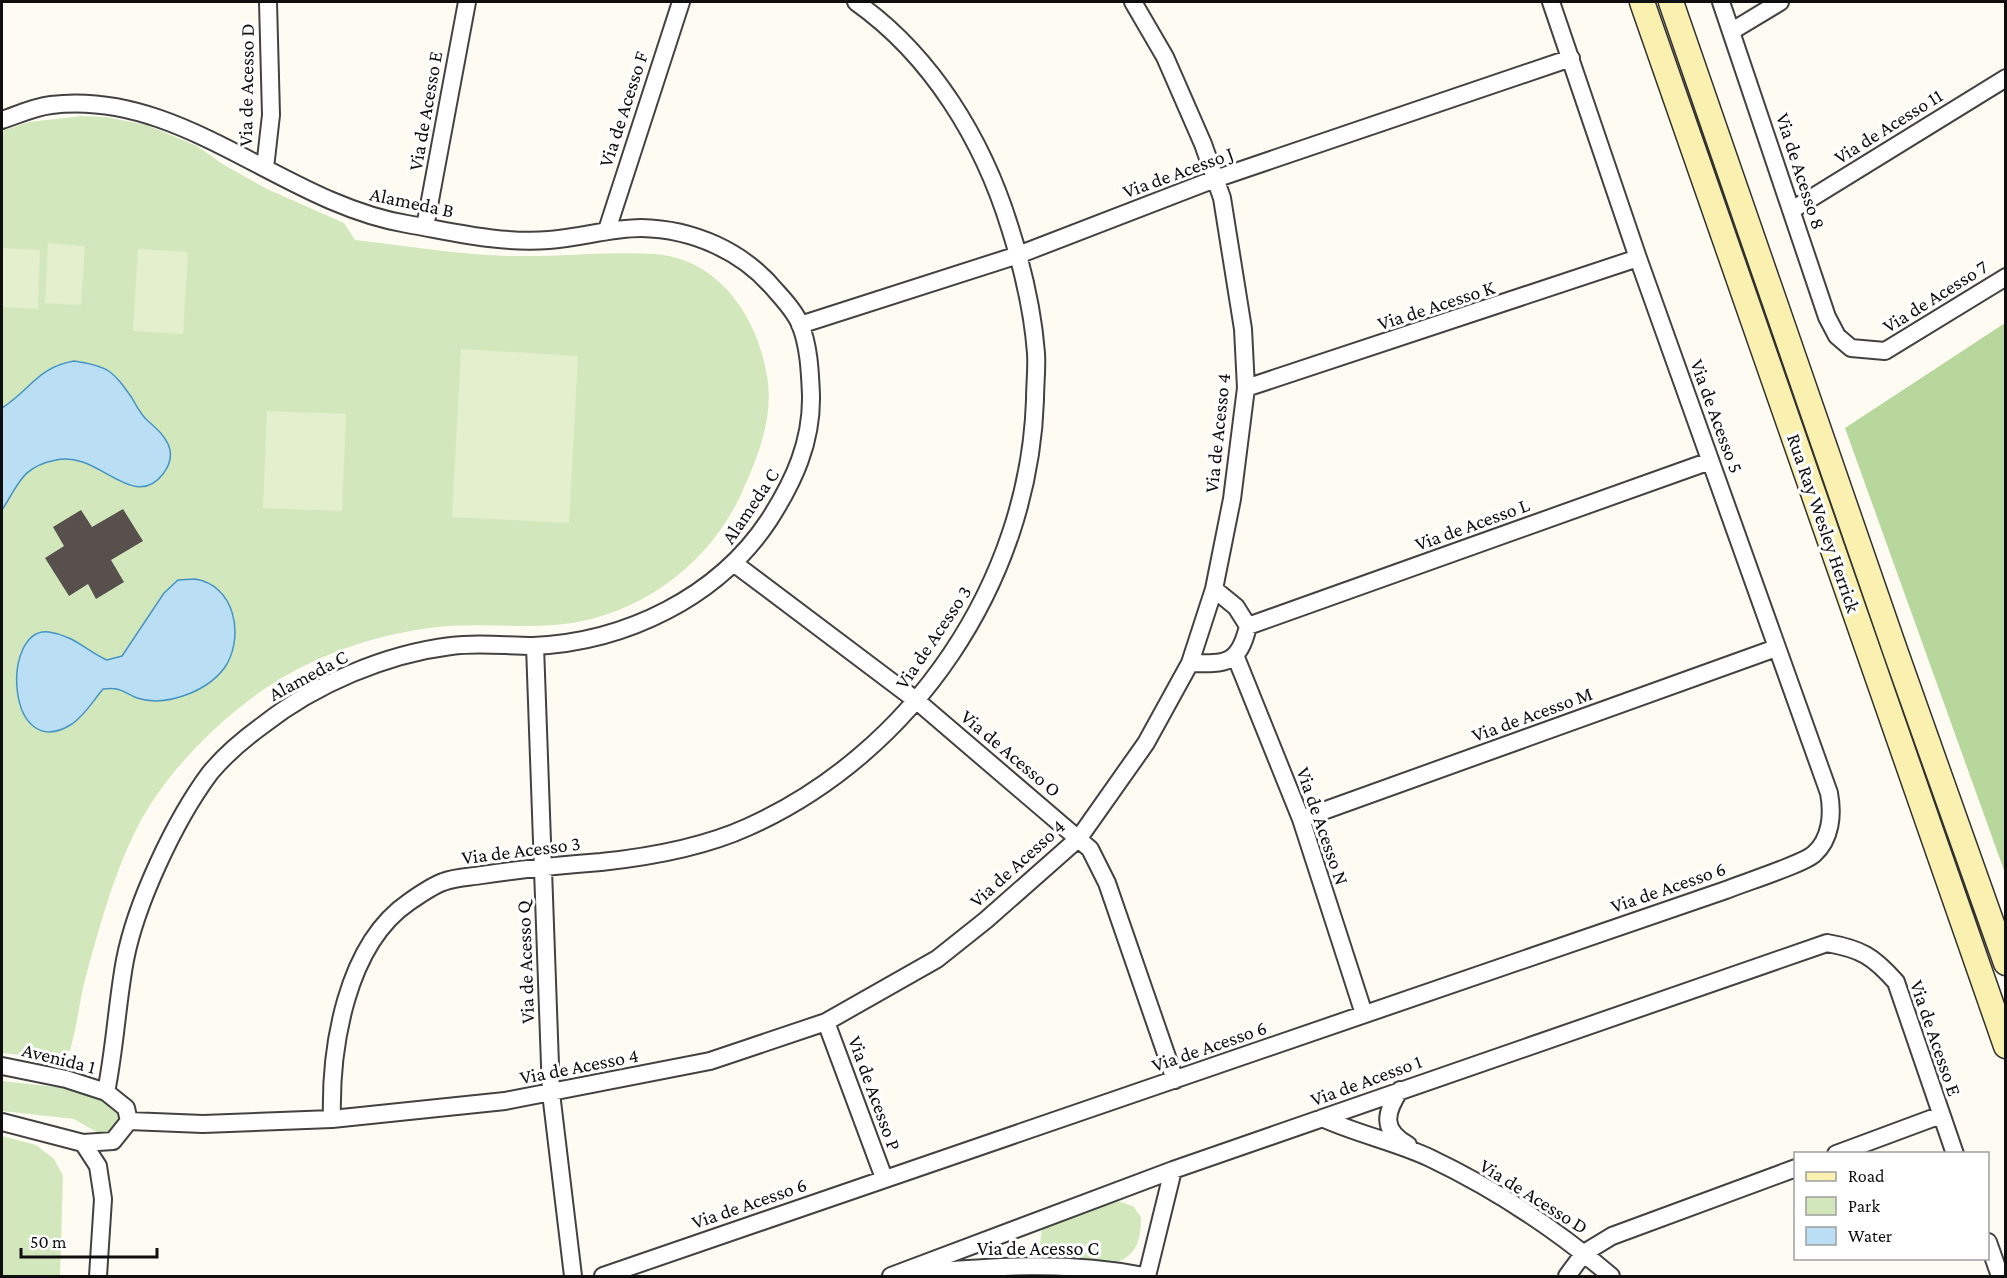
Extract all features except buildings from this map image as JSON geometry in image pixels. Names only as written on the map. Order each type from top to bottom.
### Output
[{"type":"street","name":"Via de Acesso D","points":[[265,168],[271,115],[268,2]]},
{"type":"street","name":"Via de Acesso E","points":[[425,227],[467,2]]},
{"type":"street","name":"Via de Acesso F","points":[[607,230],[681,2]]},
{"type":"street","name":"Via de Acesso 3","points":[[332,1119],[332,1094],[344,1006],[358,963],[381,929],[406,903],[443,882],[542,865],[606,861],[679,849],[745,828],[807,796],[864,754],[917,701],[937,675],[990,590],[1029,471],[1036,353],[1018,255],[987,163],[969,129],[944,91],[909,50],[856,2]]},
{"type":"street","name":"Via de Acesso 4","points":[[129,1121],[203,1124],[332,1119],[505,1101],[710,1061],[826,1022],[937,959],[986,920],[1079,838],[1146,743],[1190,663],[1214,590],[1232,499],[1246,388],[1243,328],[1227,214],[1165,57],[1133,2]]},
{"type":"street","name":"Via de Acesso 5","points":[[1551,2],[1638,258],[1776,648],[1809,730],[1833,810],[1830,828],[1822,843]]},
{"type":"street","name":"Rua Ray Wesley Herrick","points":[[1642,2],[2006,1046]]},
{"type":"street","name":"Rua Ray Wesley Herrick","points":[[1671,2],[1896,653],[2006,963]]},
{"type":"street","name":"Via de Acesso 8","points":[[1721,2],[1827,317],[1837,336],[1851,348]]},
{"type":"street","points":[[1732,31],[1780,2]]},
{"type":"street","name":"Via de Acesso J","points":[[801,325],[1018,255],[1215,179],[1571,58]]},
{"type":"street","name":"Via de Acesso 11","points":[[1792,210],[2006,78]]},
{"type":"street","name":"Alameda B","points":[[2,120],[46,105],[114,106],[164,120],[343,207],[375,219],[489,239],[550,240],[607,230],[640,228],[686,232],[737,255],[765,277],[801,325]]},
{"type":"street","name":"Via de Acesso K","points":[[1246,388],[1638,258]]},
{"type":"street","name":"Via de Acesso 7","points":[[1851,348],[1885,351],[2006,277]]},
{"type":"street","name":"Alameda C","points":[[106,1092],[126,959],[142,899],[176,830],[211,771],[265,723],[320,689],[377,663],[455,645],[535,646],[600,636],[666,612],[735,564],[752,546],[796,474],[806,440],[811,404],[810,368],[801,325]]},
{"type":"street","name":"Via de Acesso L","points":[[1248,626],[1710,461]]},
{"type":"street","name":"Via de Acesso O","points":[[735,564],[917,701],[1079,838],[1095,856],[1107,883],[1174,1080]]},
{"type":"street","points":[[1190,663],[1221,664],[1235,655],[1244,642],[1248,626],[1236,607],[1214,590]]},
{"type":"street","name":"Via de Acesso Q","points":[[535,646],[551,1093],[573,1276]]},
{"type":"street","name":"Via de Acesso M","points":[[1301,819],[1776,648]]},
{"type":"street","name":"Via de Acesso N","points":[[1235,655],[1301,819],[1364,1014]]},
{"type":"street","name":"Via de Acesso 6","points":[[603,1276],[1726,890],[1813,855],[1822,843]]},
{"type":"street","name":"Via de Acesso 1","points":[[893,1276],[1173,1170],[1827,943],[1859,950]]},
{"type":"street","name":"Via de Acesso E","points":[[1859,950],[1878,961],[1896,982],[1954,1152]]},
{"type":"street","name":"Via de Acesso P","points":[[826,1022],[884,1178]]},
{"type":"street","name":"Avenida 1","points":[[2,1066],[66,1079],[106,1092]]},
{"type":"street","name":"Via de Acesso D","points":[[1400,1090],[1389,1107],[1389,1126],[1394,1137],[1516,1206],[1584,1253],[1611,1276]]},
{"type":"street","points":[[2,1122],[83,1143],[112,1141],[129,1121],[126,1108],[106,1092]]},
{"type":"street","points":[[1841,1152],[1941,1115]]},
{"type":"street","name":"Via de Acesso D","points":[[1322,1118],[1429,1158]]},
{"type":"street","points":[[83,1143],[98,1166],[103,1199],[98,1276]]},
{"type":"street","points":[[1567,1276],[1584,1253],[1612,1236],[1794,1169]]},
{"type":"street","points":[[1146,1276],[1173,1170]]},
{"type":"street","points":[[1989,1245],[2000,1276]]},
{"type":"street","name":"Via de Acesso C","points":[[893,1276],[1003,1265],[1107,1269],[1146,1276]]},
{"type":"green space","points":[[82,116],[106,117],[147,125],[197,146],[224,165],[267,189],[344,223],[355,240],[492,255],[619,253],[654,254],[677,258],[698,267],[716,279],[732,295],[755,333],[762,354],[769,391],[764,434],[743,490],[729,517],[691,564],[642,599],[614,612],[585,621],[538,626],[444,626],[380,638],[333,653],[289,674],[248,701],[217,727],[173,773],[149,807],[130,842],[96,940],[70,1050],[54,1055],[28,1056],[2,1053],[2,131],[29,122]]},
{"type":"green space","points":[[48,243],[85,246],[81,305],[45,303]]},
{"type":"green space","points":[[3,248],[40,250],[38,309],[2,307]]},
{"type":"green space","points":[[138,249],[188,252],[183,334],[133,331]]},
{"type":"green space","points":[[2005,323],[2005,873],[1845,428]]},
{"type":"green space","points":[[461,349],[578,356],[569,523],[452,517]]},
{"type":"green space","points":[[267,411],[346,414],[342,511],[263,508]]},
{"type":"green space","points":[[2,1081],[83,1090],[122,1108],[118,1133],[100,1134],[74,1119],[2,1111]]},
{"type":"green space","points":[[2,1136],[36,1145],[54,1159],[63,1176],[60,1276],[2,1276]]},
{"type":"green space","points":[[1117,1201],[1133,1206],[1141,1217],[1139,1238],[1130,1255],[1117,1262],[1039,1256],[1042,1226]]},
{"type":"water","points":[[74,361],[95,365],[115,376],[143,416],[165,438],[170,451],[168,466],[152,484],[140,487],[127,484],[86,463],[71,459],[44,463],[22,478],[2,510],[2,408],[52,368]]},
{"type":"water","points":[[195,579],[219,590],[227,600],[235,625],[232,652],[224,669],[216,677],[191,693],[164,700],[144,700],[118,689],[103,689],[72,724],[50,732],[34,726],[23,712],[17,692],[17,670],[23,650],[33,636],[49,632],[58,634],[107,660],[122,656],[164,593],[178,580]]}]
